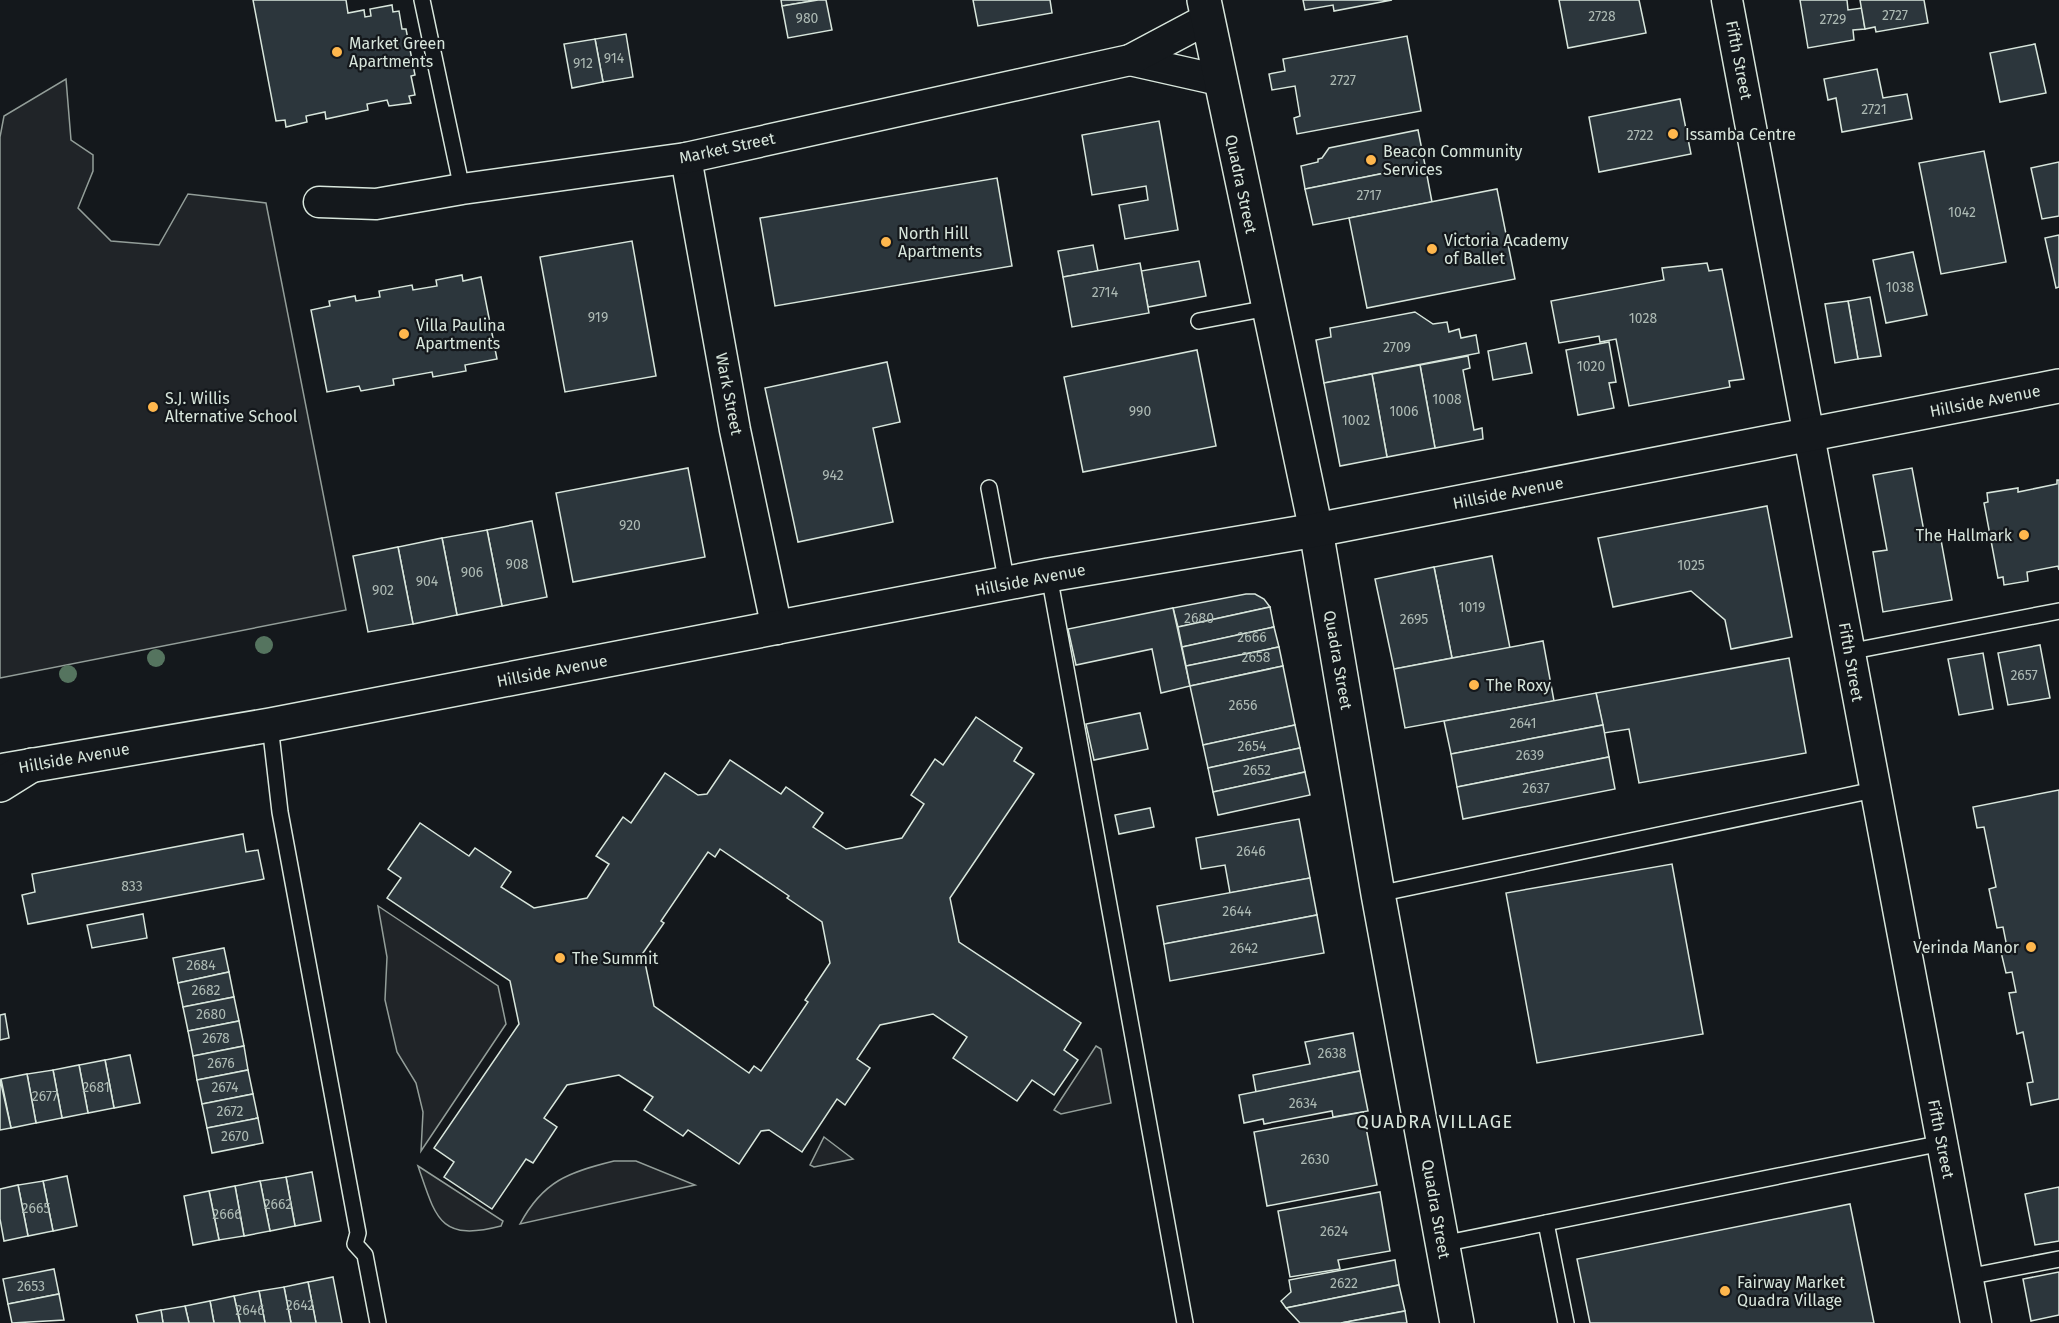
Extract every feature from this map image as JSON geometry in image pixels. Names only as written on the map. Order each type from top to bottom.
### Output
[{"type":"main road","name":"Quadra Street","points":[[1206,9],[1219,80],[1316,530],[1378,894],[1457,1323]]},
{"type":"main road","name":"Hillside Avenue","points":[[0,771],[270,725],[1050,575],[1316,530],[1812,436],[2059,386]]},
{"type":"main road","points":[[0,785],[32,765]]},
{"type":"street","name":"Fifth Street","points":[[1727,0],[1812,436],[1848,652],[1976,1323]]},
{"type":"street","name":"Market Street","points":[[319,202],[376,204],[462,189],[686,158],[1130,60],[1206,9]]},
{"type":"street","name":"Market Street","points":[[1130,60],[1219,80]]},
{"type":"street","name":"Wark Street","points":[[686,158],[735,430],[777,629]]},
{"type":"lane","points":[[422,0],[462,189]]},
{"type":"lane","points":[[1199,321],[1268,308]]},
{"type":"lane","points":[[989,488],[1007,584]]},
{"type":"lane","points":[[1050,575],[1185,1323]]},
{"type":"lane","points":[[1848,652],[2059,611]]},
{"type":"lane","points":[[270,725],[280,812],[358,1233],[355,1244],[365,1255],[378,1323]]},
{"type":"lane","points":[[1378,894],[1874,790]]},
{"type":"lane","points":[[1442,1244],[1941,1143]]},
{"type":"lane","points":[[1546,1223],[1566,1323]]},
{"type":"lane","points":[[1967,1278],[2059,1259]]},
{"type":"shaded area","name":"S.J. Willis Alternative School","points":[[66,79],[71,140],[93,155],[93,171],[78,208],[111,241],[159,245],[188,194],[266,203],[346,610],[0,678],[0,137],[4,116]]},
{"type":"shaded area","points":[[378,906],[498,986],[506,1024],[421,1151],[423,1112],[416,1083],[397,1052],[385,1000],[387,957]]},
{"type":"shaded area","points":[[1096,1046],[1101,1049],[1111,1103],[1061,1114],[1054,1110]]},
{"type":"shaded area","points":[[824,1137],[853,1159],[814,1167],[810,1165]]},
{"type":"shaded area","points":[[614,1161],[636,1161],[695,1185],[520,1224],[538,1198],[559,1180],[584,1169]]},
{"type":"shaded area","points":[[418,1166],[503,1221],[501,1226],[464,1231],[452,1228],[443,1222],[430,1200]]},
{"type":"building","name":"Market Green Apartments","points":[[253,0],[346,0],[348,13],[364,10],[365,17],[371,16],[370,9],[392,5],[393,12],[399,11],[402,29],[406,29],[415,75],[411,76],[415,95],[409,96],[411,103],[389,106],[387,100],[367,104],[368,110],[326,119],[325,112],[306,116],[307,122],[286,127],[285,120],[276,121]]},
{"type":"building","points":[[781,0],[818,0],[782,6]]},
{"type":"building","points":[[826,0],[832,30],[788,38],[782,6]]},
{"type":"building","points":[[973,0],[1050,0],[1052,13],[978,26]]},
{"type":"building","points":[[1303,0],[1392,0],[1334,11],[1333,5],[1305,10]]},
{"type":"building","points":[[1559,0],[1639,0],[1646,33],[1568,48]]},
{"type":"building","points":[[1800,0],[1847,0],[1848,10],[1862,8],[1865,29],[1853,30],[1854,40],[1808,48]]},
{"type":"building","points":[[1860,0],[1924,0],[1928,23],[1876,32],[1875,27],[1865,29]]},
{"type":"building","points":[[626,34],[633,77],[603,82],[595,39]]},
{"type":"building","points":[[1407,36],[1421,111],[1297,134],[1294,118],[1300,116],[1295,86],[1272,90],[1269,74],[1285,71],[1283,59]]},
{"type":"building","points":[[595,39],[603,82],[572,88],[564,44]]},
{"type":"building","points":[[2035,44],[2046,93],[2000,102],[1990,53]]},
{"type":"building","points":[[1877,69],[1883,98],[1907,94],[1912,119],[1842,132],[1836,98],[1828,100],[1824,79]]},
{"type":"building","points":[[1680,99],[1691,154],[1599,172],[1589,117]]},
{"type":"building","points":[[1159,121],[1178,230],[1125,239],[1119,205],[1148,200],[1146,186],[1092,195],[1082,135]]},
{"type":"building","name":"Beacon Community Services","points":[[1418,130],[1425,165],[1305,189],[1301,166],[1318,162],[1318,159],[1322,158],[1329,148]]},
{"type":"building","points":[[1984,151],[2006,262],[1941,274],[1919,163]]},
{"type":"building","points":[[2059,162],[2059,216],[2042,219],[2031,168]]},
{"type":"building","points":[[1425,165],[1432,202],[1313,225],[1305,189]]},
{"type":"building","name":"North Hill Apartments","points":[[997,178],[1012,266],[775,306],[760,218]]},
{"type":"building","name":"Victoria Academy of Ballet","points":[[1497,189],[1515,279],[1367,308],[1349,218]]},
{"type":"building","points":[[2059,235],[2059,287],[2056,288],[2045,238]]},
{"type":"building","points":[[632,241],[656,376],[565,392],[540,257]]},
{"type":"building","points":[[1093,245],[1098,271],[1063,277],[1058,251]]},
{"type":"building","points":[[1913,252],[1927,315],[1886,323],[1873,260]]},
{"type":"building","points":[[1199,261],[1206,296],[1148,307],[1141,271]]},
{"type":"building","points":[[1140,263],[1149,313],[1072,327],[1063,277]]},
{"type":"building","points":[[1707,263],[1709,271],[1722,269],[1744,379],[1729,381],[1730,387],[1629,406],[1616,339],[1600,342],[1599,336],[1559,343],[1551,301],[1664,280],[1662,268]]},
{"type":"building","name":"Villa Paulina Apartments","points":[[462,275],[463,281],[481,277],[497,359],[465,365],[466,371],[433,377],[432,372],[393,379],[394,385],[361,391],[359,386],[327,392],[311,310],[330,306],[329,301],[355,296],[356,301],[380,297],[379,291],[412,285],[413,290],[437,286],[436,280]]},
{"type":"building","points":[[1870,297],[1881,356],[1858,359],[1848,301]]},
{"type":"building","points":[[1848,301],[1858,359],[1835,363],[1825,304]]},
{"type":"building","points":[[1415,312],[1433,324],[1447,322],[1449,332],[1459,329],[1461,338],[1476,335],[1479,353],[1324,383],[1316,340],[1331,337],[1330,328]]},
{"type":"building","points":[[1609,342],[1616,382],[1609,383],[1614,408],[1578,415],[1566,350]]},
{"type":"building","points":[[1526,343],[1532,373],[1493,380],[1488,351]]},
{"type":"building","points":[[1197,350],[1216,446],[1083,472],[1064,377]]},
{"type":"building","points":[[1468,356],[1470,368],[1463,370],[1474,430],[1482,428],[1483,439],[1435,448],[1420,365]]},
{"type":"building","points":[[887,362],[900,422],[873,428],[893,522],[798,542],[765,388]]},
{"type":"building","points":[[1420,365],[1435,448],[1387,457],[1372,374]]},
{"type":"building","points":[[1372,374],[1387,457],[1340,466],[1324,383]]},
{"type":"building","points":[[688,468],[705,557],[573,582],[556,493]]},
{"type":"building","points":[[1912,468],[1926,542],[1941,540],[1952,600],[1883,612],[1873,552],[1887,550],[1873,475]]},
{"type":"building","name":"The Hallmark","points":[[2059,480],[2059,570],[2058,566],[2027,572],[2028,581],[2004,585],[2003,577],[1998,578],[1984,503],[1988,502],[1987,493],[2018,488],[2018,492],[2057,484]]},
{"type":"building","points":[[1767,506],[1792,637],[1731,649],[1725,620],[1691,591],[1613,607],[1598,538]]},
{"type":"building","points":[[532,521],[547,597],[502,606],[487,530]]},
{"type":"building","points":[[487,530],[502,606],[457,615],[442,538]]},
{"type":"building","points":[[442,538],[457,615],[413,624],[398,547]]},
{"type":"building","points":[[398,547],[413,624],[368,632],[353,556]]},
{"type":"building","points":[[1492,556],[1510,648],[1452,658],[1434,567]]},
{"type":"building","points":[[1434,567],[1452,658],[1394,669],[1375,579]]},
{"type":"building","points":[[1255,594],[1264,599],[1270,607],[1178,627],[1173,608]]},
{"type":"building","points":[[1270,607],[1274,627],[1182,647],[1178,627]]},
{"type":"building","points":[[1173,608],[1190,686],[1161,693],[1152,649],[1076,665],[1068,629]]},
{"type":"building","points":[[1274,627],[1279,647],[1186,666],[1182,647]]},
{"type":"building","name":"The Roxy","points":[[1543,641],[1554,701],[1405,728],[1394,669]]},
{"type":"building","points":[[2040,645],[2050,698],[2008,705],[1998,653]]},
{"type":"building","points":[[1279,647],[1283,666],[1190,686],[1186,666]]},
{"type":"building","points":[[1983,653],[1993,709],[1959,715],[1948,659]]},
{"type":"building","points":[[1789,658],[1806,753],[1639,783],[1629,729],[1604,733],[1596,693]]},
{"type":"building","points":[[1283,666],[1295,725],[1203,745],[1190,686]]},
{"type":"building","points":[[1596,693],[1603,725],[1451,754],[1444,721]]},
{"type":"building","points":[[1140,713],[1148,749],[1094,760],[1086,724]]},
{"type":"building","name":"The Summit","points":[[976,717],[1022,748],[1014,761],[1034,774],[950,898],[959,942],[1081,1023],[1064,1050],[1078,1060],[1054,1095],[1032,1080],[1017,1101],[953,1058],[967,1037],[933,1014],[880,1025],[857,1059],[870,1068],[845,1105],[837,1099],[802,1152],[769,1130],[761,1131],[739,1164],[688,1130],[683,1136],[644,1110],[653,1097],[619,1075],[567,1085],[544,1118],[557,1127],[533,1163],[526,1159],[492,1209],[444,1177],[454,1162],[434,1148],[519,1024],[510,981],[387,898],[401,878],[388,869],[420,823],[469,856],[475,848],[511,872],[501,887],[534,908],[587,898],[609,864],[596,856],[623,817],[631,823],[665,773],[698,795],[707,794],[730,760],[781,794],[786,787],[823,813],[813,827],[846,849],[902,838],[924,804],[911,795],[935,759],[943,765]],"holes":[[[720,849],[789,896],[787,898],[822,922],[830,963],[805,1000],[808,1002],[761,1071],[754,1066],[749,1073],[654,1006],[643,953],[664,923],[661,921],[708,852],[715,857]]]},
{"type":"building","points":[[1295,725],[1300,748],[1208,768],[1203,745]]},
{"type":"building","points":[[1603,725],[1609,757],[1457,787],[1451,754]]},
{"type":"building","points":[[1300,748],[1305,772],[1213,792],[1208,768]]},
{"type":"building","points":[[1609,757],[1615,789],[1463,819],[1457,787]]},
{"type":"building","points":[[1305,772],[1310,795],[1218,815],[1213,792]]},
{"type":"building","name":"Verinda Manor","points":[[2059,790],[2059,1099],[2031,1105],[2027,1083],[2033,1082],[2023,1032],[2017,1034],[2009,993],[2016,992],[2012,972],[2006,973],[2000,948],[2007,947],[2003,927],[1997,928],[1989,889],[1996,887],[1984,827],[1977,828],[1973,807]]},
{"type":"building","points":[[1150,808],[1154,827],[1119,834],[1115,815]]},
{"type":"building","points":[[1299,819],[1310,878],[1230,893],[1225,865],[1201,869],[1196,838]]},
{"type":"building","points":[[243,834],[246,852],[258,850],[264,879],[28,924],[22,895],[35,892],[32,874]]},
{"type":"building","points":[[1672,864],[1703,1034],[1537,1063],[1506,893]]},
{"type":"building","points":[[1310,878],[1317,915],[1164,944],[1157,906]]},
{"type":"building","points":[[143,914],[147,938],[92,948],[87,925]]},
{"type":"building","points":[[1317,915],[1324,953],[1170,981],[1164,944]]},
{"type":"building","points":[[224,948],[229,972],[178,983],[173,958]]},
{"type":"building","points":[[229,972],[234,997],[183,1007],[178,983]]},
{"type":"building","points":[[234,997],[239,1021],[188,1031],[183,1007]]},
{"type":"building","points":[[5,1014],[9,1038],[0,1040],[0,1015]]},
{"type":"building","points":[[239,1021],[244,1046],[193,1056],[188,1031]]},
{"type":"building","points":[[1353,1033],[1360,1071],[1256,1092],[1253,1075],[1310,1064],[1305,1042]]},
{"type":"building","points":[[244,1046],[248,1070],[197,1080],[193,1056]]},
{"type":"building","points":[[130,1055],[140,1103],[114,1108],[105,1060]]},
{"type":"building","points":[[105,1060],[114,1108],[88,1113],[79,1065]]},
{"type":"building","points":[[79,1065],[88,1113],[62,1118],[53,1070]]},
{"type":"building","points":[[53,1070],[62,1118],[36,1123],[27,1074]]},
{"type":"building","points":[[248,1070],[253,1094],[202,1104],[197,1080]]},
{"type":"building","points":[[1360,1071],[1368,1111],[1333,1117],[1332,1111],[1264,1124],[1263,1119],[1244,1123],[1239,1095]]},
{"type":"building","points":[[27,1074],[36,1123],[11,1128],[1,1079]]},
{"type":"building","points":[[0,1079],[11,1128],[0,1130]]},
{"type":"building","points":[[253,1094],[258,1118],[207,1128],[202,1104]]},
{"type":"building","points":[[1363,1112],[1377,1185],[1267,1206],[1254,1132]]},
{"type":"building","points":[[258,1118],[263,1143],[212,1153],[207,1128]]},
{"type":"building","points":[[312,1172],[321,1221],[295,1226],[286,1177]]},
{"type":"building","points":[[67,1176],[77,1226],[53,1231],[43,1181]]},
{"type":"building","points":[[286,1177],[295,1226],[270,1231],[260,1181]]},
{"type":"building","points":[[43,1181],[53,1231],[28,1236],[18,1185]]},
{"type":"building","points":[[260,1181],[270,1231],[244,1236],[235,1186]]},
{"type":"building","points":[[18,1185],[28,1236],[4,1241],[0,1219],[0,1189]]},
{"type":"building","points":[[235,1186],[244,1236],[219,1240],[209,1191]]},
{"type":"building","points":[[2059,1187],[2059,1241],[2035,1245],[2025,1194]]},
{"type":"building","points":[[209,1191],[219,1240],[193,1245],[184,1196]]},
{"type":"building","points":[[1380,1192],[1390,1251],[1338,1260],[1340,1269],[1290,1277],[1278,1211]]},
{"type":"building","name":"Fairway Market Quadra Village","points":[[1850,1204],[1874,1323],[1590,1323],[1577,1259]]},
{"type":"building","points":[[1395,1260],[1399,1285],[1286,1308],[1281,1301],[1291,1292],[1289,1280]]},
{"type":"building","points":[[54,1269],[59,1294],[8,1304],[3,1279]]},
{"type":"building","points":[[2059,1272],[2059,1315],[2031,1321],[2023,1279]]},
{"type":"building","points":[[333,1277],[342,1323],[316,1323],[308,1282]]},
{"type":"building","points":[[308,1282],[316,1323],[291,1323],[284,1287]]},
{"type":"building","points":[[1399,1285],[1405,1311],[1341,1323],[1300,1323],[1286,1308]]},
{"type":"building","points":[[284,1287],[291,1323],[265,1323],[259,1291]]},
{"type":"building","points":[[259,1291],[265,1323],[240,1323],[234,1296]]},
{"type":"building","points":[[59,1294],[64,1320],[12,1323],[8,1304]]},
{"type":"building","points":[[234,1296],[240,1323],[214,1323],[210,1301]]},
{"type":"building","points":[[210,1301],[214,1323],[189,1323],[185,1306]]},
{"type":"building","points":[[185,1306],[189,1323],[163,1323],[161,1310]]},
{"type":"building","points":[[161,1310],[163,1323],[138,1323],[136,1315]]},
{"type":"building","points":[[1405,1311],[1407,1323],[1341,1323]]},
{"type":"place","name":"Market Green Apartments","points":[[337,52]]},
{"type":"place","name":"Issamba Centre","points":[[1673,134]]},
{"type":"place","name":"Beacon Community Services","points":[[1371,160]]},
{"type":"place","name":"North Hill Apartments","points":[[886,242]]},
{"type":"place","name":"Victoria Academy of Ballet","points":[[1432,249]]},
{"type":"place","name":"Villa Paulina Apartments","points":[[404,334]]},
{"type":"place","name":"S.J. Willis Alternative School","points":[[153,407]]},
{"type":"place","name":"The Hallmark","points":[[2024,535]]},
{"type":"place","name":"The Roxy","points":[[1474,685]]},
{"type":"place","name":"Verinda Manor","points":[[2031,947]]},
{"type":"place","name":"The Summit","points":[[560,958]]},
{"type":"place","name":"Fairway Market Quadra Village","points":[[1725,1291]]},
{"type":"district","name":"QUADRA VILLAGE","points":[[1435,1122]]}]
